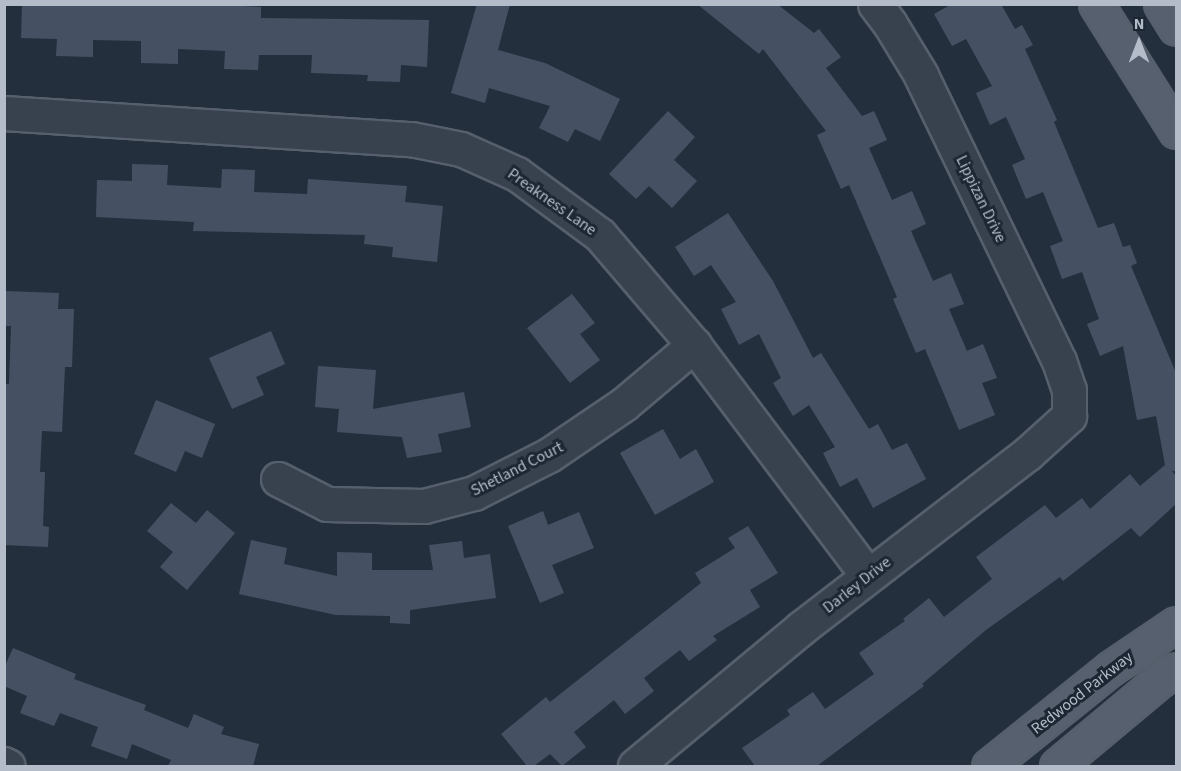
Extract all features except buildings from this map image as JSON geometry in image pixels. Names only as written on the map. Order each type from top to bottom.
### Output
[{"type":"main road","points":[[1096,4],[1176,131]]},
{"type":"main road","points":[[1161,4],[1176,28]]},
{"type":"main road","name":"Redwood Parkway","points":[[990,766],[1111,668],[1176,624]]},
{"type":"main road","points":[[1057,766],[1171,674]]},
{"type":"street","name":"Lippizan Drive","points":[[875,4],[890,24],[926,85],[1059,362],[1070,390],[1070,402]]},
{"type":"street","name":"Preakness Lane","points":[[4,113],[411,139],[461,149],[517,174],[600,235],[694,345],[868,576]]},
{"type":"street","name":"Shetland Court","points":[[278,479],[327,504],[424,506],[474,493],[549,455],[624,404],[694,345]]},
{"type":"street","name":"Darley Drive","points":[[635,766],[868,576],[1027,454],[1070,416],[1070,402]]},
{"type":"street","points":[[4,764],[8,766]]}]
